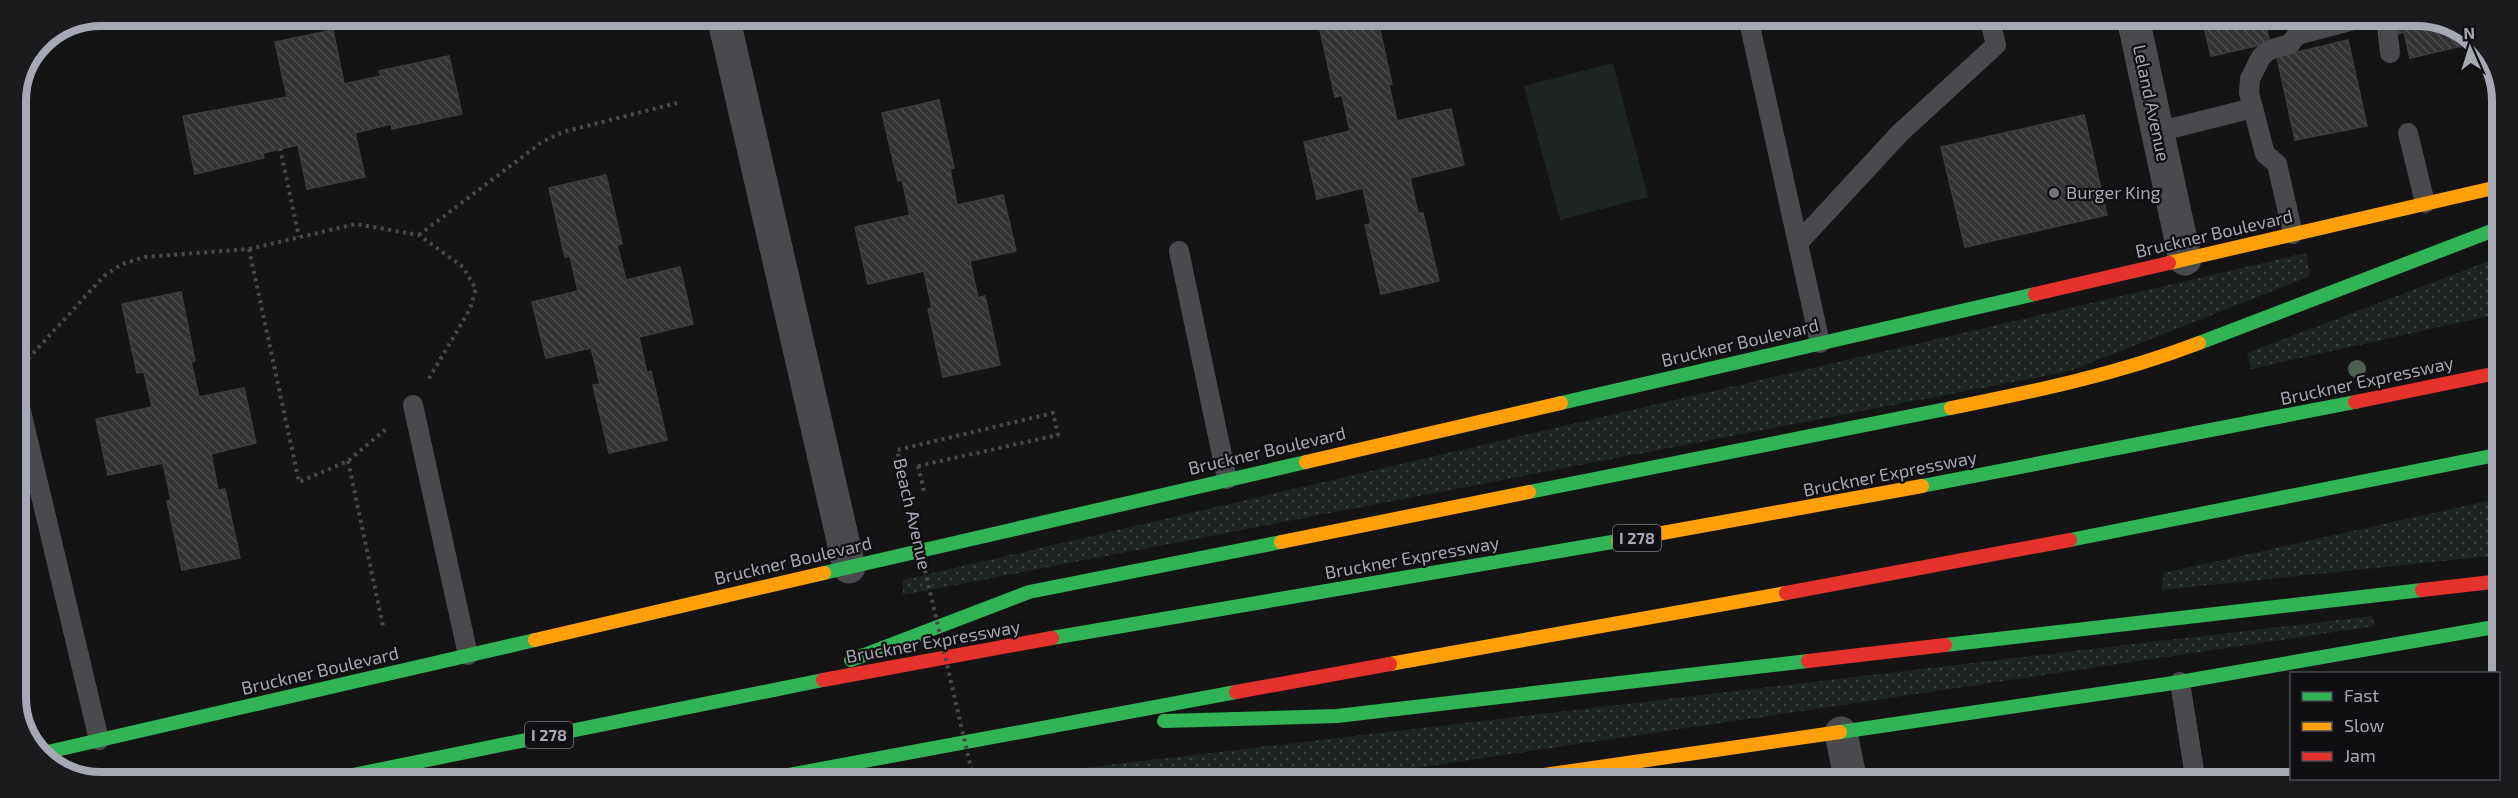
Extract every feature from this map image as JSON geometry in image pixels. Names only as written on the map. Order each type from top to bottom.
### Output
[{"type":"main road","name":"Bruckner Boulevard","points":[[48,752],[2492,188]]},
{"type":"main road","points":[[771,690],[1029,592],[2002,399],[2121,371],[2222,335],[2492,231]]},
{"type":"main road","name":"Bruckner Expressway","points":[[367,772],[771,690],[978,651],[1762,516],[2191,435],[2492,374]]},
{"type":"main road","points":[[803,772],[1054,724],[1987,556],[2492,456]]},
{"type":"main road","points":[[1054,724],[1337,716],[2492,582]]},
{"type":"main road","points":[[1566,772],[2180,682],[2492,627]]},
{"type":"street","points":[[725,26],[849,567]]},
{"type":"street","name":"Leland Avenue","points":[[2135,26],[2185,259]]},
{"type":"street","points":[[1841,733],[1849,772]]},
{"type":"lane","points":[[1750,26],[1820,343]]},
{"type":"lane","points":[[1799,242],[1900,133],[1996,45],[1991,26]]},
{"type":"lane","points":[[2293,234],[2277,164],[2265,154],[2249,93],[2250,79],[2255,66],[2269,50],[2290,44],[2295,26]]},
{"type":"lane","points":[[2387,26],[2390,53]]},
{"type":"lane","points":[[2157,132],[2253,108]]},
{"type":"lane","points":[[2409,133],[2425,203]]},
{"type":"lane","points":[[1179,251],[1227,479]]},
{"type":"lane","points":[[413,405],[468,655]]},
{"type":"lane","points":[[26,432],[99,740]]},
{"type":"lane","points":[[2180,682],[2194,772]]},
{"type":"path","points":[[419,235],[542,142],[563,132],[677,103]]},
{"type":"path","points":[[280,148],[299,237]]},
{"type":"path","points":[[26,361],[83,296],[122,264],[145,257],[249,249],[356,224],[419,235],[463,267],[476,289],[470,309],[413,405],[348,462],[299,482],[249,249]]},
{"type":"path","name":"Beach Avenue","points":[[924,491],[918,466],[1058,435],[1053,413],[897,450],[972,772]]},
{"type":"path","points":[[348,462],[383,626]]},
{"type":"shaded area","points":[[1613,63],[1648,197],[1560,220],[1524,86]]},
{"type":"shaded area","points":[[2306,253],[2310,276],[2070,371],[903,595],[903,580]]},
{"type":"shaded area","points":[[2492,260],[2492,315],[2251,369],[2247,353]]},
{"type":"shaded area","points":[[2492,500],[2492,556],[2161,590],[2164,573]]},
{"type":"shaded area","points":[[2372,616],[2375,626],[1390,772],[1049,772]]},
{"type":"building","points":[[1338,26],[1379,26],[1392,84],[1389,85],[1397,121],[1451,109],[1464,165],[1410,178],[1418,213],[1423,213],[1439,281],[1381,294],[1365,225],[1371,224],[1363,188],[1317,199],[1304,142],[1350,131],[1342,95],[1335,97],[1320,30]]},
{"type":"building","points":[[2204,26],[2266,26],[2270,43],[2211,56]]},
{"type":"building","points":[[2392,26],[2428,26],[2446,31],[2468,45],[2410,58],[2404,32],[2394,35]]},
{"type":"building","points":[[333,30],[344,84],[381,76],[379,71],[449,56],[462,114],[392,129],[391,124],[355,133],[365,177],[307,189],[298,145],[263,153],[264,158],[195,174],[183,116],[287,97],[275,42]]},
{"type":"building","points":[[2348,40],[2367,126],[2295,140],[2277,57]]},
{"type":"building","points":[[939,100],[954,168],[950,169],[957,205],[1003,195],[1016,251],[970,261],[978,298],[985,296],[1000,365],[943,377],[928,309],[932,308],[924,271],[868,284],[855,227],[910,215],[902,180],[898,181],[882,113]]},
{"type":"building","points":[[2084,115],[2107,215],[1965,247],[1941,147]]},
{"type":"building","points":[[606,175],[622,244],[617,245],[626,280],[680,267],[693,324],[639,337],[647,373],[651,371],[667,440],[609,453],[593,385],[600,384],[591,348],[546,358],[532,302],[578,291],[570,256],[565,257],[549,188]]},
{"type":"building","points":[[181,292],[195,361],[191,362],[199,397],[244,388],[256,443],[211,454],[218,490],[225,489],[240,558],[182,570],[167,501],[171,500],[163,463],[108,475],[96,419],[152,407],[144,372],[137,373],[122,304]]},
{"type":"traffic: fast","points":[[2199,343],[2492,231]]},
{"type":"traffic: fast","points":[[1561,403],[2035,294]]},
{"type":"traffic: fast","points":[[1922,486],[2355,402]]},
{"type":"traffic: fast","points":[[1529,492],[1951,408]]},
{"type":"traffic: fast","points":[[2070,540],[2492,456]]},
{"type":"traffic: fast","points":[[824,573],[1306,462]]},
{"type":"traffic: fast","points":[[1052,638],[1618,541]]},
{"type":"traffic: fast","points":[[851,660],[1029,592],[1281,542]]},
{"type":"traffic: fast","points":[[1945,645],[2422,590]]},
{"type":"traffic: fast","points":[[1840,732],[2180,682],[2492,627]]},
{"type":"traffic: fast","points":[[48,752],[535,640]]},
{"type":"traffic: fast","points":[[1164,721],[1337,716],[1808,661]]},
{"type":"traffic: fast","points":[[368,772],[823,680]]},
{"type":"traffic: fast","points":[[805,772],[1236,692]]},
{"type":"traffic: slow","points":[[2169,263],[2492,188]]},
{"type":"traffic: slow","points":[[1951,408],[2107,373],[2199,343]]},
{"type":"traffic: slow","points":[[1306,462],[1561,403]]},
{"type":"traffic: slow","points":[[1618,541],[1922,486]]},
{"type":"traffic: slow","points":[[1281,542],[1529,492]]},
{"type":"traffic: slow","points":[[535,640],[824,573]]},
{"type":"traffic: slow","points":[[1390,664],[1786,593]]},
{"type":"traffic: slow","points":[[1565,772],[1840,732]]},
{"type":"traffic: jam","points":[[2035,294],[2169,263]]},
{"type":"traffic: jam","points":[[2355,402],[2492,374]]},
{"type":"traffic: jam","points":[[1786,593],[2070,540]]},
{"type":"traffic: jam","points":[[2422,590],[2492,582]]},
{"type":"traffic: jam","points":[[823,680],[1052,638]]},
{"type":"traffic: jam","points":[[1808,661],[1945,645]]},
{"type":"traffic: jam","points":[[1236,692],[1390,664]]},
{"type":"place","name":"Burger King","points":[[2054,193]]}]
